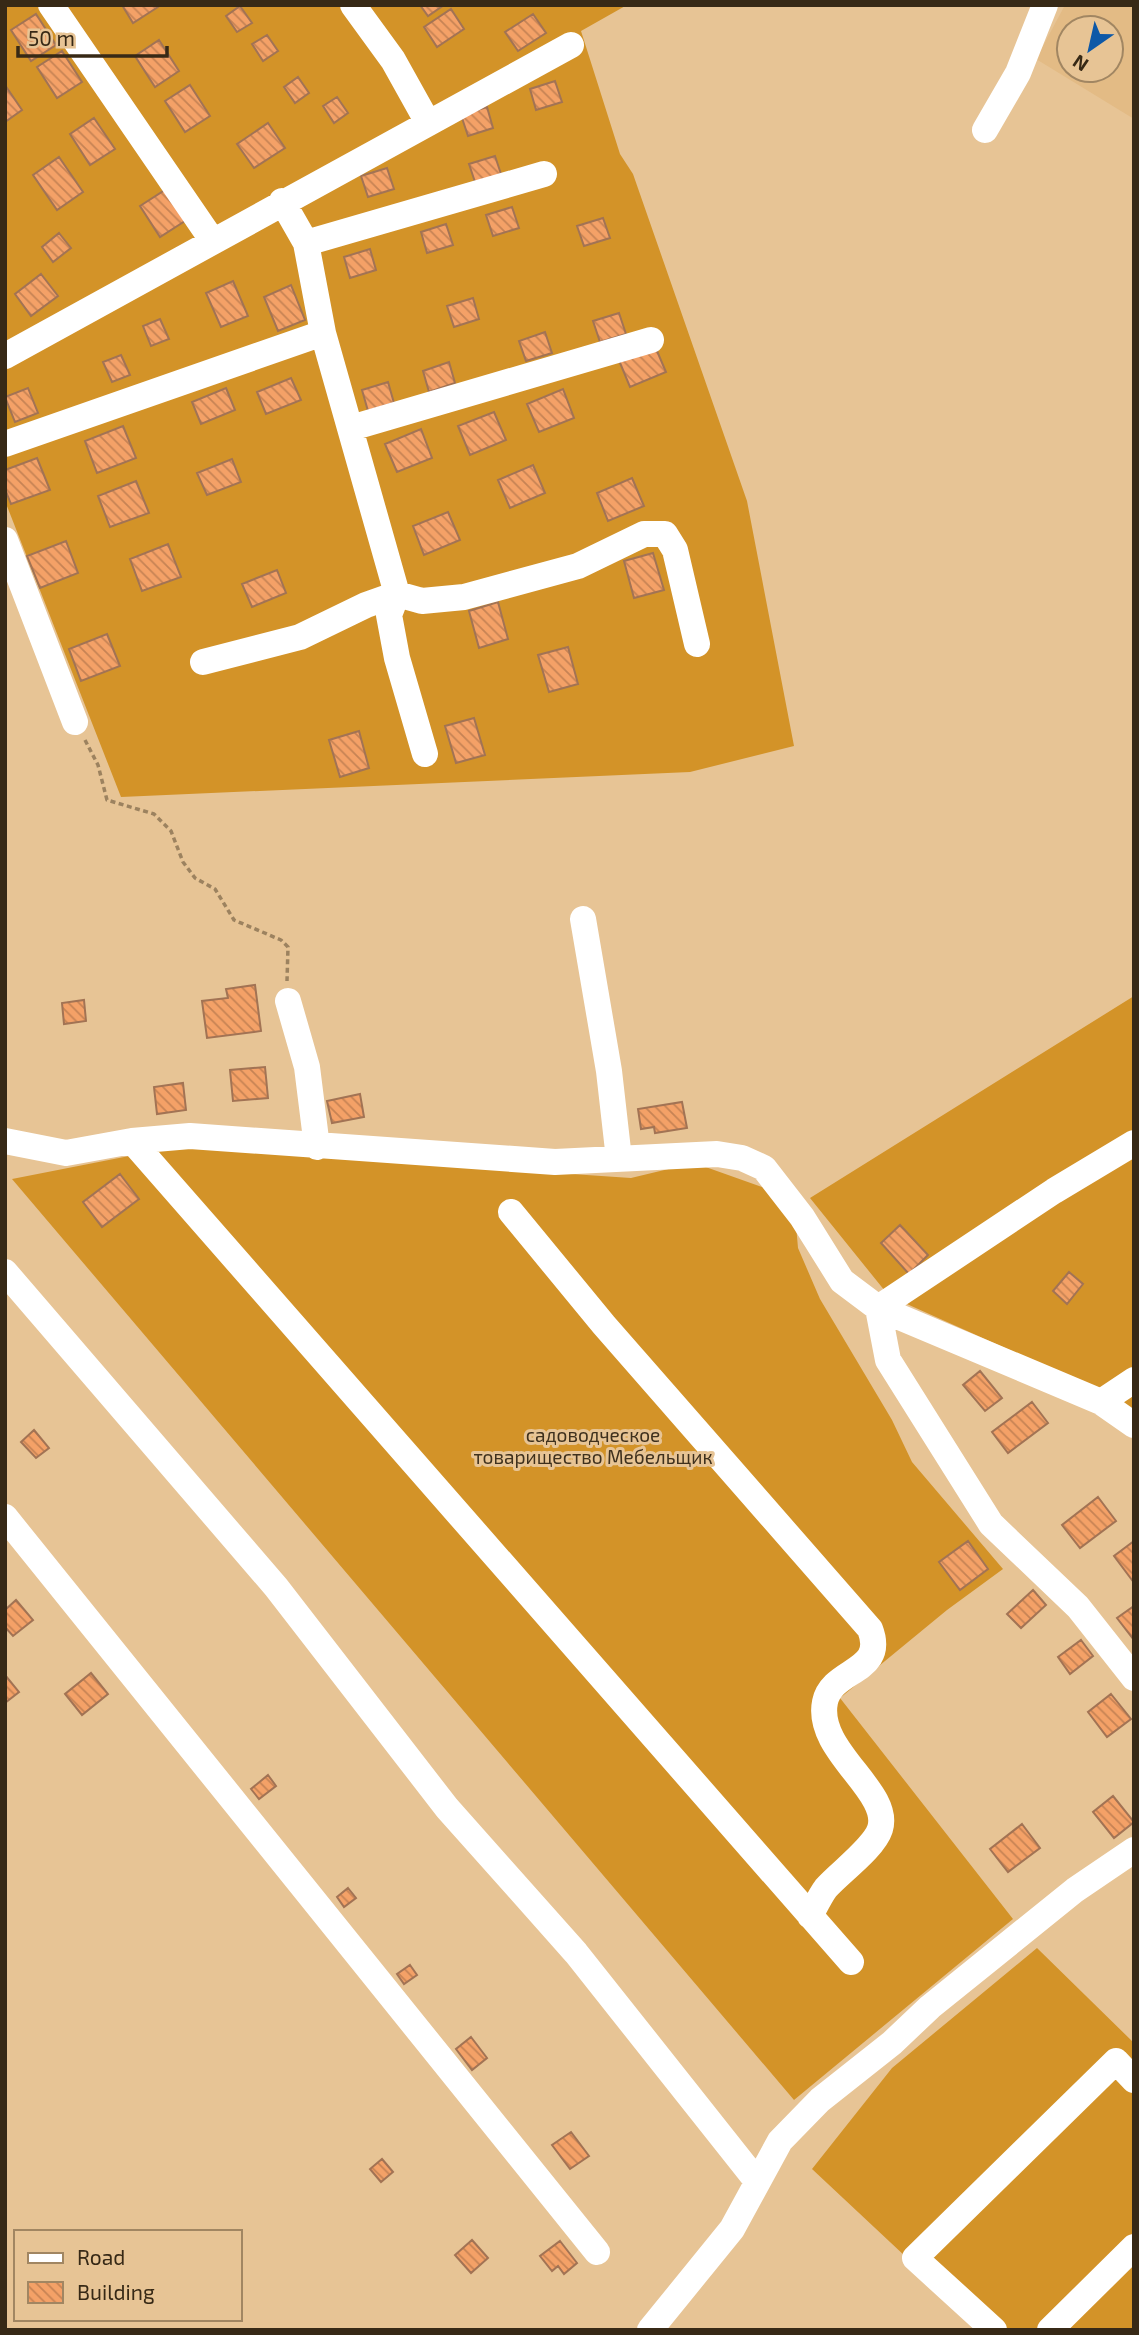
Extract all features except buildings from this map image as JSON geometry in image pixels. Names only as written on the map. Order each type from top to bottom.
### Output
[{"type":"street","points":[[51,5],[212,240]]},
{"type":"street","points":[[353,5],[393,60],[427,121]]},
{"type":"street","points":[[985,130],[1018,73],[1045,5]]},
{"type":"street","points":[[5,356],[427,121],[571,45]]},
{"type":"street","points":[[306,243],[544,174]]},
{"type":"street","points":[[282,201],[306,243],[323,333],[397,594],[389,615],[425,754]]},
{"type":"street","points":[[5,444],[323,333]]},
{"type":"street","points":[[351,428],[651,340]]},
{"type":"street","points":[[203,662],[300,636],[366,605],[397,594],[422,601],[464,597],[579,566],[644,534],[665,534],[675,550],[697,644]]},
{"type":"street","points":[[5,540],[75,722]]},
{"type":"street","points":[[583,919],[609,1071],[619,1159]]},
{"type":"street","points":[[288,1001],[307,1067],[317,1147]]},
{"type":"street","points":[[6,1143],[66,1153],[132,1141],[190,1136],[555,1162],[718,1154],[742,1158],[764,1168],[802,1217],[842,1281],[878,1308],[1101,1402],[1134,1424]]},
{"type":"street","points":[[132,1141],[851,1962]]},
{"type":"street","points":[[878,1308],[1054,1191],[1134,1143]]},
{"type":"street","points":[[511,1212],[604,1325],[870,1629],[876,1643],[872,1656],[834,1686],[825,1699],[822,1721],[834,1743],[870,1793],[881,1816],[880,1831],[825,1890],[810,1916]]},
{"type":"street","points":[[5,1272],[276,1587],[447,1808],[576,1953],[756,2180]]},
{"type":"street","points":[[878,1308],[888,1360],[991,1524],[1078,1607],[1134,1678]]},
{"type":"street","points":[[1101,1402],[1134,1380]]},
{"type":"street","points":[[5,1517],[597,2252]]},
{"type":"street","points":[[650,2330],[732,2229],[756,2180],[780,2141],[820,2100],[1054,1906],[1134,1850]]},
{"type":"street","points":[[994,2330],[915,2258],[1116,2061],[1134,2080]]},
{"type":"street","points":[[1050,2330],[1134,2247]]},
{"type":"path","points":[[75,722],[98,765],[107,800],[154,814],[171,831],[183,862],[195,878],[215,889],[234,920],[281,940],[288,947],[288,1001]]},
{"type":"shaded area","points":[[1065,5],[1134,5],[1134,119],[1077,84],[1125,84],[1125,14],[1060,14]]},
{"type":"shaded area","points":[[1055,24],[1055,71],[1036,59]]},
{"type":"green space","points":[[5,5],[627,5],[581,31],[620,154],[633,174],[747,501],[794,746],[690,772],[121,797],[5,501]]},
{"type":"green space","points":[[1134,996],[1134,1419],[1088,1385],[889,1296],[810,1198]]},
{"type":"green space","name":"садоводческое товарищество Мебельщик","points":[[175,1147],[631,1178],[681,1166],[700,1165],[770,1190],[796,1225],[798,1248],[820,1299],[892,1420],[912,1462],[1003,1569],[947,1610],[840,1698],[1013,1919],[794,2100],[12,1179]]},
{"type":"green space","points":[[1037,1948],[1134,2043],[1134,2330],[984,2330],[812,2169],[892,2068]]}]
